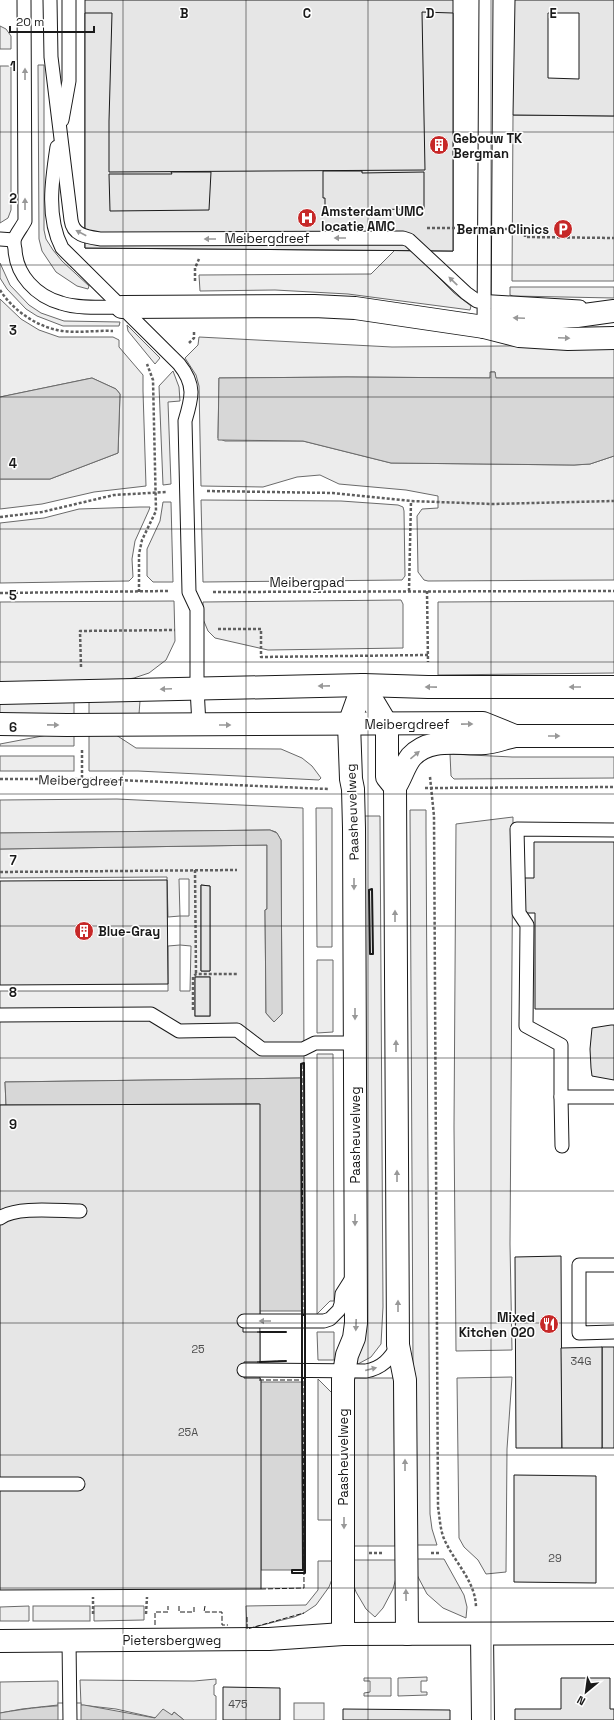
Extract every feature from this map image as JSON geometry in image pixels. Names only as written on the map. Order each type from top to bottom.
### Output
[{"type":"street","points":[[122,307],[314,306],[355,308],[484,327],[519,336],[568,339],[614,338]]},
{"type":"street","name":"Meibergdreef","points":[[484,327],[497,317],[530,319],[611,312]]},
{"type":"street","points":[[363,685],[387,725],[387,776],[395,787]]},
{"type":"street","points":[[0,693],[363,685],[428,687],[614,687]]},
{"type":"street","name":"Paasheuvelweg","points":[[343,1634],[344,1370],[347,1355],[356,1332],[356,1043],[353,789],[351,779],[349,724],[363,685]]},
{"type":"street","name":"Meibergdreef","points":[[0,724],[387,725],[483,723],[515,736],[614,736]]},
{"type":"street","points":[[407,1634],[405,1380],[398,1345],[395,787],[411,758],[416,752],[430,745],[486,743],[515,736]]},
{"type":"street","points":[[343,1634],[614,1634]]},
{"type":"street","name":"Pietersbergweg","points":[[0,1641],[261,1639],[343,1634]]},
{"type":"street","points":[[482,1634],[483,1720]]},
{"type":"lane","points":[[24,0],[25,221],[14,240],[15,255],[21,272],[34,289],[42,295],[62,304],[96,307],[122,307]]},
{"type":"lane","name":"Meibergdreef","points":[[50,0],[51,57],[71,224],[80,235],[102,239],[403,238],[409,240],[471,298],[484,302],[584,307],[611,312]]},
{"type":"lane","name":"Meibergdreef","points":[[69,0],[69,81],[52,176],[53,220],[57,238],[69,256],[179,364],[189,380],[192,389],[192,399],[185,421],[189,592],[197,609],[197,688],[199,724]]},
{"type":"lane","points":[[484,327],[486,0]]},
{"type":"lane","points":[[0,239],[14,240]]},
{"type":"lane","points":[[0,734],[29,724]]},
{"type":"lane","points":[[562,1146],[561,1045],[526,1026],[527,925],[519,913],[517,829],[614,830]]},
{"type":"lane","points":[[0,1015],[151,1014],[179,1031],[237,1030],[262,1049],[304,1049],[315,1043],[356,1043]]},
{"type":"lane","points":[[561,1097],[614,1097]]},
{"type":"lane","points":[[0,1218],[16,1210],[80,1211]]},
{"type":"lane","points":[[614,1265],[579,1265],[579,1333],[614,1332]]},
{"type":"lane","points":[[244,1321],[302,1321],[330,1319],[336,1315],[341,1304],[342,1294],[356,1272]]},
{"type":"lane","points":[[244,1370],[374,1369],[388,1360],[398,1345]]},
{"type":"lane","points":[[0,1484],[78,1484]]},
{"type":"lane","points":[[69,1641],[70,1720]]},
{"type":"path","points":[[525,237],[614,238]]},
{"type":"path","points":[[139,592],[139,554],[142,540],[156,511],[157,493],[153,380],[149,366],[145,361]]},
{"type":"path","points":[[0,517],[42,512],[114,496],[187,491],[333,493],[411,501],[492,504],[614,501]]},
{"type":"path","points":[[409,591],[411,501]]},
{"type":"path","points":[[427,591],[428,687]]},
{"type":"path","name":"Meibergpad","points":[[0,593],[614,591]]},
{"type":"path","name":"Meibergdreef","points":[[0,779],[94,779],[353,789]]},
{"type":"path","points":[[482,1634],[476,1615],[476,1598],[466,1576],[441,1532],[438,1506],[434,824],[430,788],[614,787]]},
{"type":"path","points":[[195,870],[196,974]]},
{"type":"path","points":[[0,872],[237,870]]},
{"type":"path","points":[[193,1030],[192,977],[196,974],[237,974]]},
{"type":"path","points":[[367,1553],[389,1553]]},
{"type":"path","points":[[93,1597],[93,1621]]},
{"type":"path","name":"Pietersbergweg","points":[[146,1620],[147,1597]]},
{"type":"shaded area","points":[[0,26],[6,29],[11,36],[11,49],[0,49]]},
{"type":"shaded area","points":[[38,65],[44,65],[44,230],[46,239],[62,261],[89,286],[88,289],[77,286],[56,272],[42,251],[39,239]]},
{"type":"shaded area","points":[[0,66],[11,66],[11,210],[8,218],[0,223]]},
{"type":"shaded area","points":[[513,115],[614,116],[614,281],[512,281]]},
{"type":"shaded area","points":[[409,248],[454,293],[471,306],[470,310],[348,294],[275,290],[200,291],[199,275],[371,274],[396,249]]},
{"type":"shaded area","points":[[0,263],[10,285],[29,305],[41,313],[64,321],[120,322],[119,326],[63,326],[37,316],[26,309],[7,289],[0,278]]},
{"type":"shaded area","points":[[510,287],[614,287],[614,298],[513,296],[510,295]]},
{"type":"shaded area","points":[[0,299],[21,319],[39,330],[59,337],[113,337],[119,340],[119,347],[143,375],[146,486],[94,492],[42,504],[0,509],[0,479],[50,479],[118,453],[120,394],[116,389],[92,378],[0,397]]},
{"type":"shaded area","points":[[127,325],[160,358],[155,364],[128,331]]},
{"type":"shaded area","points":[[199,337],[392,347],[614,345],[614,378],[495,378],[495,372],[491,372],[490,378],[219,378],[218,438],[225,441],[303,441],[391,463],[574,465],[590,464],[614,456],[614,580],[424,580],[418,572],[417,516],[422,509],[438,508],[438,496],[406,490],[339,484],[320,475],[297,477],[263,487],[201,486],[199,386],[196,375],[185,358],[198,345]]},
{"type":"shaded area","points":[[173,371],[179,387],[180,401],[168,402],[171,484],[163,485],[159,386]]},
{"type":"shaded area","points":[[490,372],[495,372],[496,378],[614,378],[614,456],[590,464],[574,465],[391,463],[303,441],[218,440],[219,378],[490,378]]},
{"type":"shaded area","points":[[92,378],[116,389],[120,394],[118,453],[50,479],[0,479],[0,397]]},
{"type":"shaded area","points":[[201,500],[341,501],[398,505],[403,507],[404,511],[405,576],[402,580],[203,582]]},
{"type":"shaded area","points":[[163,502],[171,502],[173,582],[153,582],[147,576],[147,549],[160,521]]},
{"type":"shaded area","points":[[150,507],[135,541],[132,559],[133,577],[129,581],[0,583],[0,523],[44,518],[79,509]]},
{"type":"shaded area","points":[[401,600],[403,604],[403,648],[268,650],[215,638],[208,631],[203,619],[203,602]]},
{"type":"shaded area","points":[[174,601],[175,641],[166,660],[149,673],[134,678],[109,682],[0,686],[0,602]]},
{"type":"shaded area","points":[[614,601],[614,673],[438,675],[438,602]]},
{"type":"shaded area","points":[[74,700],[74,718],[0,714],[0,703]]},
{"type":"shaded area","points":[[89,700],[140,701],[139,714],[89,718]]},
{"type":"shaded area","points":[[58,733],[74,733],[74,746],[0,746],[0,744]]},
{"type":"shaded area","points":[[89,733],[113,733],[136,748],[281,749],[302,758],[312,766],[321,778],[319,780],[138,771],[89,771]]},
{"type":"shaded area","points":[[450,754],[512,757],[614,757],[614,778],[454,779],[451,776]]},
{"type":"shaded area","points":[[0,756],[74,756],[74,771],[0,771]]},
{"type":"shaded area","points":[[117,799],[303,808],[304,1063],[301,1064],[301,1078],[5,1082],[6,1105],[0,1105],[0,991],[168,991],[168,946],[180,945],[180,916],[168,917],[167,877],[0,878],[0,849],[267,845],[267,909],[265,910],[266,1013],[274,1022],[282,1014],[281,840],[276,832],[270,830],[0,833],[0,800]],"holes":[[[179,879],[189,879],[189,916],[180,916]],[[201,885],[210,886],[210,971],[201,971]],[[180,945],[191,946],[190,991],[180,991]],[[195,977],[210,977],[210,1016],[195,1016]]]},
{"type":"shaded area","points":[[316,808],[332,808],[332,947],[317,947]]},
{"type":"shaded area","points":[[410,810],[426,810],[430,1514],[432,1529],[437,1545],[414,1545]]},
{"type":"shaded area","points":[[361,816],[380,816],[383,1307],[381,1344],[371,1357],[358,1364],[355,1361]]},
{"type":"shaded area","points":[[513,817],[510,1244],[512,1350],[456,1351],[454,1127],[456,824]]},
{"type":"shaded area","points":[[270,830],[277,833],[281,840],[282,1014],[274,1022],[266,1013],[265,910],[267,909],[267,845],[0,849],[0,833]]},
{"type":"shaded area","points":[[317,960],[333,960],[333,1032],[317,1033]]},
{"type":"shaded area","points":[[317,1054],[333,1054],[334,1301],[330,1301],[317,1314]]},
{"type":"shaded area","points":[[301,1078],[303,1570],[261,1570],[259,1104],[6,1105],[5,1082]]},
{"type":"shaded area","points":[[317,1332],[334,1332],[334,1360],[318,1360]]},
{"type":"shaded area","points":[[512,1377],[507,1449],[506,1572],[486,1574],[478,1560],[464,1547],[459,1538],[457,1378]]},
{"type":"shaded area","points":[[353,1378],[394,1378],[395,1546],[352,1546]]},
{"type":"shaded area","points":[[318,1379],[331,1392],[334,1393],[335,1520],[318,1520]]},
{"type":"shaded area","points":[[414,1559],[444,1559],[464,1595],[467,1607],[466,1618],[443,1608],[427,1594],[417,1575]]},
{"type":"shaded area","points":[[352,1560],[396,1560],[396,1578],[393,1589],[383,1608],[375,1617],[366,1609],[356,1592],[353,1583]]},
{"type":"shaded area","points":[[318,1561],[335,1561],[334,1574],[329,1587],[316,1605],[304,1613],[294,1617],[247,1629],[246,1606],[306,1605],[318,1590]]},
{"type":"shaded area","points":[[29,1606],[29,1621],[0,1621],[0,1607]]},
{"type":"shaded area","points":[[33,1606],[90,1606],[90,1621],[33,1621]]},
{"type":"shaded area","points":[[94,1606],[144,1606],[144,1620],[94,1621]]},
{"type":"shaded area","points":[[427,1677],[427,1681],[421,1681],[421,1692],[427,1692],[427,1695],[398,1696],[398,1678]]},
{"type":"shaded area","points":[[364,1678],[391,1678],[391,1696],[364,1696],[364,1693],[370,1692],[370,1681],[364,1681]]},
{"type":"shaded area","points":[[216,1679],[216,1684],[214,1685],[214,1695],[216,1696],[216,1720],[184,1720],[174,1712],[172,1715],[156,1718],[116,1709],[81,1705],[80,1680],[194,1681]]},
{"type":"shaded area","points":[[58,1681],[58,1705],[0,1713],[0,1682]]},
{"type":"shaded area","points":[[294,1703],[324,1703],[324,1720],[294,1720]]},
{"type":"shaded area","points":[[84,1705],[155,1718],[163,1709],[172,1715],[174,1712],[184,1720],[0,1720],[0,1713],[42,1707]]},
{"type":"pier","points":[[260,1311],[302,1311],[302,1382],[260,1382]]},
{"type":"pier","points":[[58,1703],[81,1703],[81,1720],[58,1720]]},
{"type":"building","name":"Amsterdam UMC locatie AMC","points":[[85,0],[453,0],[453,251],[85,248]]},
{"type":"building","points":[[515,0],[614,0],[614,116],[513,115]],"holes":[[[548,13],[579,13],[579,79],[548,78]]]},
{"type":"building","name":"Gebouw TK Bergman","points":[[422,12],[453,13],[453,251],[85,248],[85,13],[112,13],[109,172],[425,170]]},
{"type":"building","points":[[323,171],[362,171],[362,173],[424,172],[424,209],[325,210],[325,198],[323,198]]},
{"type":"building","points":[[171,172],[211,172],[209,210],[110,211],[109,174],[172,174]]},
{"type":"building","points":[[534,842],[614,842],[614,1009],[535,1009],[535,913],[524,913],[524,878],[534,878]]},
{"type":"building","name":"Blue-Gray","points":[[167,880],[168,984],[0,985],[0,881]]},
{"type":"building","points":[[201,885],[210,886],[210,971],[201,971]]},
{"type":"building","points":[[195,977],[210,977],[210,1016],[195,1016]]},
{"type":"building","points":[[614,1025],[614,1080],[592,1076],[591,1068],[590,1049],[592,1028]]},
{"type":"building","points":[[260,1104],[260,1315],[243,1315],[243,1332],[260,1332],[260,1362],[244,1362],[244,1378],[260,1378],[261,1380],[261,1589],[0,1590],[0,1105]]},
{"type":"building","points":[[561,1256],[562,1448],[516,1448],[515,1257]]},
{"type":"building","points":[[602,1347],[614,1347],[614,1448],[602,1448]]},
{"type":"building","points":[[602,1347],[602,1448],[562,1448],[561,1348]]},
{"type":"building","points":[[514,1475],[596,1476],[596,1583],[514,1582]]},
{"type":"building","points":[[561,1678],[610,1678],[610,1709],[614,1709],[614,1720],[515,1720],[515,1709],[561,1709]]},
{"type":"building","points":[[223,1687],[280,1688],[280,1720],[223,1720]]},
{"type":"building","points":[[343,1709],[450,1710],[450,1720],[343,1720]]},
{"type":"fence","points":[[302,1064],[303,1314]]},
{"type":"fence","points":[[257,1332],[286,1332]]},
{"type":"fence","points":[[257,1362],[286,1361]]},
{"type":"fence","points":[[261,1589],[304,1588],[303,1379]]},
{"type":"fence","points":[[259,1380],[303,1380]]},
{"type":"fence","points":[[155,1625],[155,1612],[168,1612],[168,1606]]},
{"type":"fence","points":[[179,1606],[179,1612],[194,1612],[194,1606]]},
{"type":"fence","points":[[205,1606],[204,1612],[222,1612],[222,1625],[228,1625]]},
{"type":"fence","points":[[247,1617],[247,1629],[304,1613]]},
{"type":"wall","points":[[372,889],[373,954],[370,954],[369,890],[372,889]]},
{"type":"wall","points":[[304,1063],[305,1315],[302,1315],[301,1064],[304,1063]]},
{"type":"wall","points":[[302,1315],[305,1315],[305,1378],[302,1378],[302,1315]]},
{"type":"wall","points":[[260,1332],[286,1332]]},
{"type":"wall","points":[[260,1362],[286,1361]]},
{"type":"wall","points":[[302,1378],[305,1378],[305,1573],[292,1573],[292,1570],[303,1570],[302,1378]]},
{"type":"place","name":"Gebouw TK Bergman","points":[[439,145]]},
{"type":"place","name":"Amsterdam UMC locatie AMC","points":[[307,218]]},
{"type":"place","name":"Berman Clinics","points":[[563,229]]},
{"type":"place","name":"Blue-Gray","points":[[84,931]]},
{"type":"place","name":"Mixed Kitchen 020","points":[[549,1324]]}]
